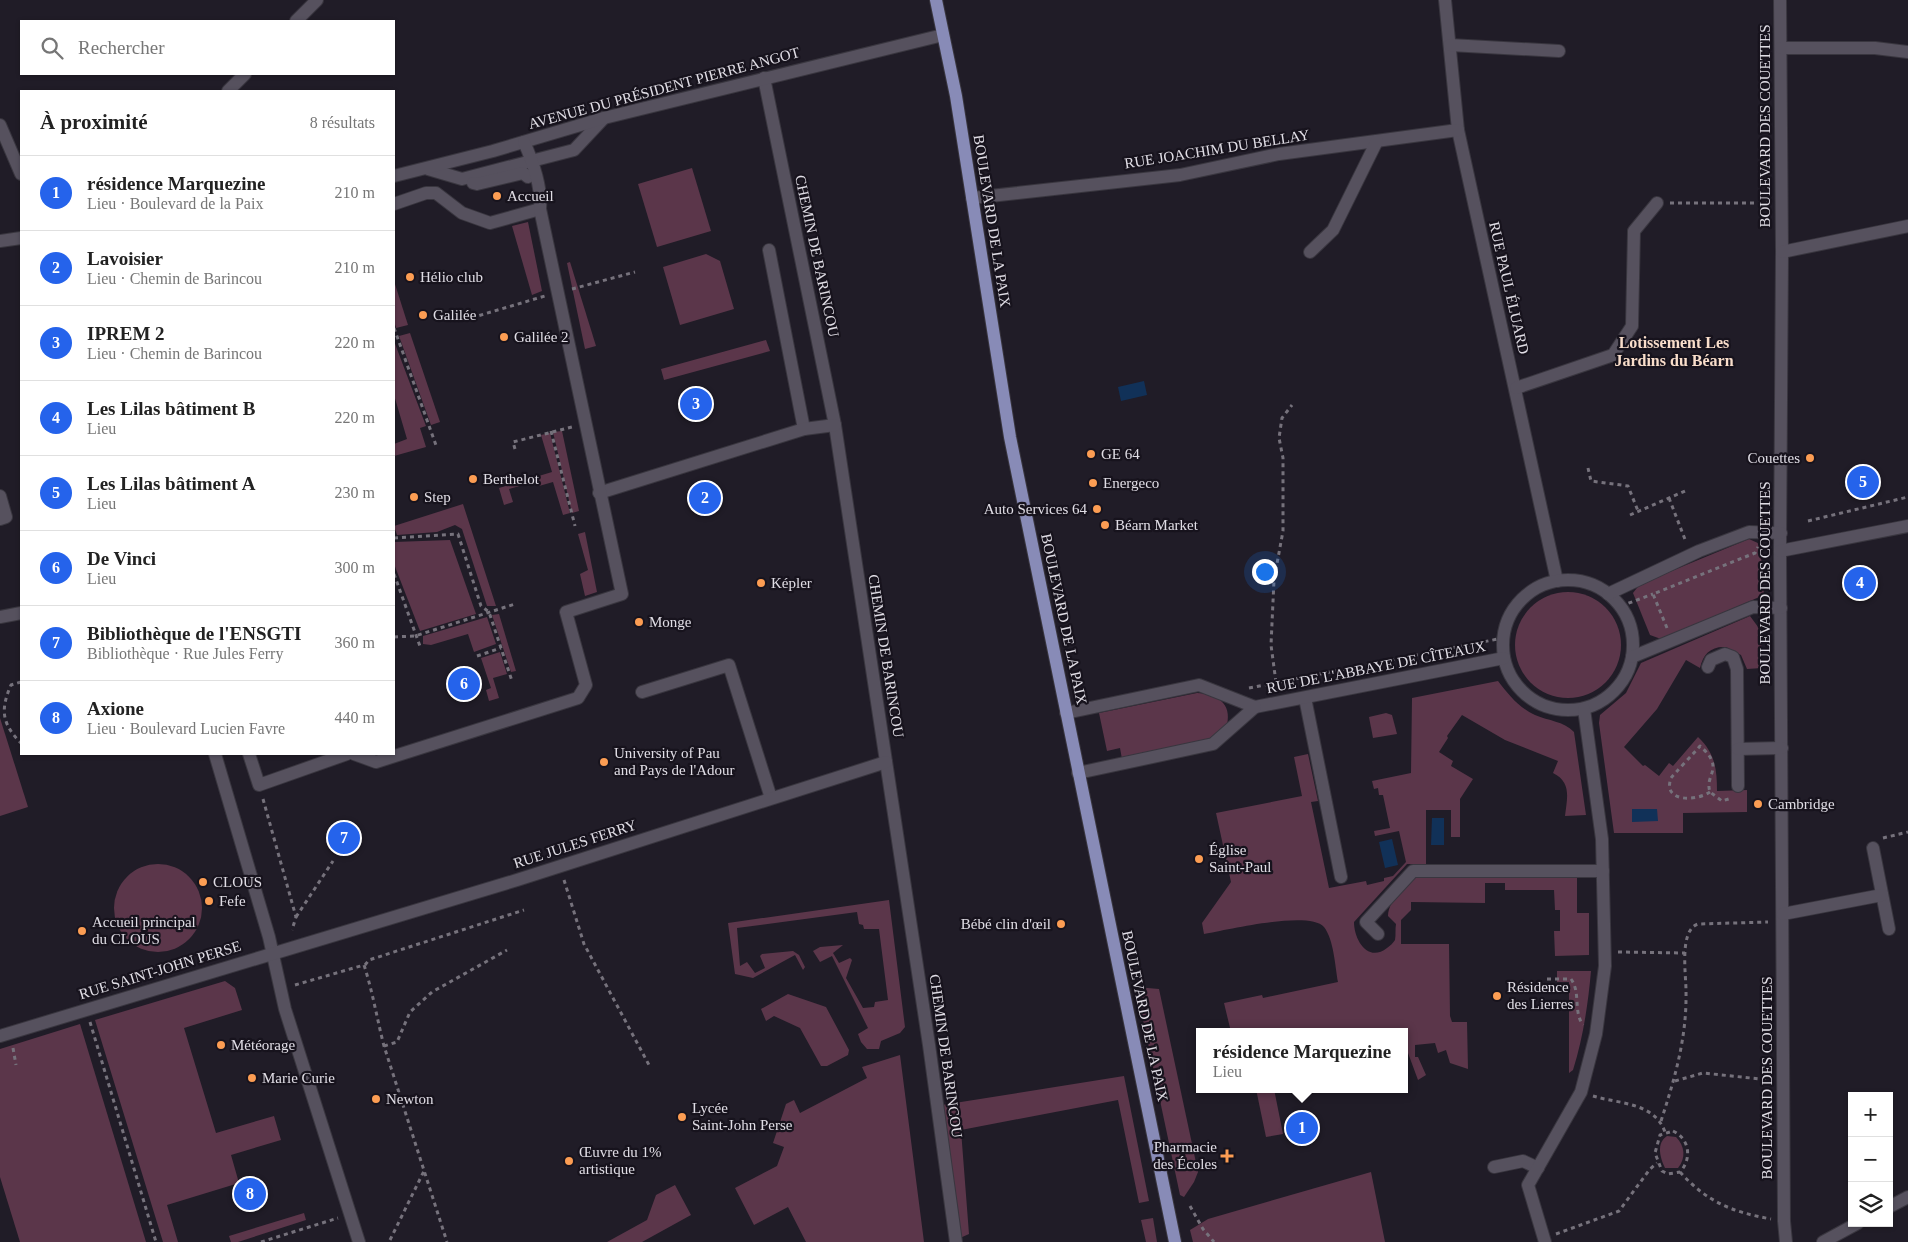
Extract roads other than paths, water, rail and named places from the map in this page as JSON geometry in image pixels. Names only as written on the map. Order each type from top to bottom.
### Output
[{"type":"main road","name":"BOULEVARD DE LA PAIX","points":[[936,0],[956,96],[1010,436],[1175,1242]]},
{"type":"street","points":[[297,20],[317,0]]},
{"type":"street","name":"RUE PAUL ÉLUARD","points":[[1445,0],[1458,130],[1499,325],[1516,388],[1557,581]]},
{"type":"street","name":"BOULEVARD DES COUETTES","points":[[1780,0],[1782,48],[1780,551],[1784,1222],[1786,1242]]},
{"type":"street","name":"AVENUE DU PRÉSIDENT PIERRE ANGOT","points":[[395,176],[428,169],[604,118],[943,35]]},
{"type":"street","points":[[1450,45],[1559,51]]},
{"type":"street","points":[[1782,48],[1875,48],[1908,52]]},
{"type":"street","points":[[229,90],[245,75]]},
{"type":"street","name":"CHEMIN DE BARINCOU","points":[[764,78],[835,425],[929,1045],[956,1242]]},
{"type":"street","points":[[462,179],[574,150],[604,118]]},
{"type":"street","points":[[0,124],[20,172]]},
{"type":"street","name":"RUE JOACHIM DU BELLAY","points":[[972,198],[1180,175],[1279,154],[1458,130]]},
{"type":"street","points":[[1310,252],[1333,230],[1377,141]]},
{"type":"street","points":[[357,755],[376,762],[578,698],[586,685],[566,612],[622,594],[540,209],[541,198],[528,162],[524,142]]},
{"type":"street","points":[[528,162],[528,177],[534,200],[540,209]]},
{"type":"street","points":[[428,169],[477,184],[523,173],[528,177]]},
{"type":"street","points":[[395,204],[426,193],[436,193],[462,213],[490,223],[540,209]]},
{"type":"street","points":[[1516,388],[1613,355],[1632,326],[1634,231],[1657,203]]},
{"type":"street","points":[[1782,252],[1908,226]]},
{"type":"street","points":[[0,241],[20,238]]},
{"type":"street","points":[[768,250],[804,429]]},
{"type":"street","points":[[599,493],[804,429],[835,425]]},
{"type":"street","points":[[0,496],[6,517],[0,519]]},
{"type":"street","points":[[1780,551],[1908,526]]},
{"type":"street","points":[[1608,594],[1699,551],[1749,532],[1781,533]]},
{"type":"street","points":[[1575,580],[1592,585],[1608,594],[1621,606],[1629,622],[1633,639],[1632,657],[1626,675],[1616,690],[1601,702],[1584,709],[1562,710],[1541,704],[1523,692],[1510,674],[1504,658],[1503,638],[1509,618],[1521,600],[1537,588],[1557,581],[1575,580]]},
{"type":"street","points":[[1632,657],[1753,607],[1781,608]]},
{"type":"street","points":[[0,617],[20,614]]},
{"type":"street","points":[[1708,667],[1711,660],[1721,654],[1729,655],[1736,662],[1738,786]]},
{"type":"street","name":"RUE DE L'ABBAYE DE CÎTEAUX","points":[[1066,713],[1199,685],[1255,707],[1504,658]]},
{"type":"street","points":[[642,692],[728,665],[772,798]]},
{"type":"street","points":[[1305,698],[1341,877]]},
{"type":"street","name":"RUE DE L'ABBAYE DE CÎTEAUX","points":[[1078,773],[1213,744],[1255,707]]},
{"type":"street","points":[[1545,1241],[1528,1185],[1580,1092],[1596,1034],[1606,952],[1602,839],[1584,709]]},
{"type":"street","points":[[1738,749],[1782,748]]},
{"type":"street","points":[[215,755],[273,954],[280,990],[359,1242]]},
{"type":"street","points":[[249,755],[259,785],[344,755]]},
{"type":"street","name":"RUE JULES FERRY","points":[[273,954],[560,866],[886,762]]},
{"type":"street","points":[[1873,848],[1889,929]]},
{"type":"street","points":[[1378,934],[1366,922],[1413,871],[1604,871]]},
{"type":"street","points":[[1783,918],[1882,894]]},
{"type":"street","name":"RUE SAINT-JOHN PERSE","points":[[0,1036],[273,954]]},
{"type":"street","points":[[1494,1167],[1523,1161],[1538,1168]]},
{"type":"street","points":[[1893,1205],[1908,1197]]},
{"type":"street","points":[[1822,1242],[1850,1227]]},
{"type":"water","points":[[1144,381],[1147,395],[1121,401],[1118,387]]},
{"type":"water","points":[[1632,809],[1657,809],[1658,821],[1632,822]]},
{"type":"water","points":[[1432,818],[1444,818],[1444,845],[1431,845]]},
{"type":"water","points":[[1392,839],[1398,865],[1385,868],[1379,842]]},
{"type":"place","name":"Accueil","points":[[497,196]]},
{"type":"place","name":"Hélio club","points":[[410,277]]},
{"type":"place","name":"Galilée","points":[[423,315]]},
{"type":"place","name":"Galilée 2","points":[[504,337]]},
{"type":"place","name":"IPREM 2","points":[[696,404]]},
{"type":"place","name":"GE 64","points":[[1091,454]]},
{"type":"place","name":"Couettes","points":[[1810,458]]},
{"type":"place","name":"Berthelot","points":[[473,479]]},
{"type":"place","name":"Les Lilas bâtiment A","points":[[1863,482]]},
{"type":"place","name":"Energeco","points":[[1093,483]]},
{"type":"place","name":"Step","points":[[414,497]]},
{"type":"place","name":"Lavoisier","points":[[705,498]]},
{"type":"place","name":"Auto Services 64","points":[[1097,509]]},
{"type":"place","name":"Béarn Market","points":[[1105,525]]},
{"type":"place","name":"Képler","points":[[761,583]]},
{"type":"place","name":"Les Lilas bâtiment B","points":[[1860,583]]},
{"type":"place","name":"Monge","points":[[639,622]]},
{"type":"place","name":"De Vinci","points":[[464,684]]},
{"type":"place","name":"University of Pau and Pays de l'Adour","points":[[604,762]]},
{"type":"place","name":"Cambridge","points":[[1758,804]]},
{"type":"place","name":"Bibliothèque de l'ENSGTI","points":[[344,838]]},
{"type":"place","name":"Église Saint-Paul","points":[[1199,859]]},
{"type":"place","name":"CLOUS","points":[[203,882]]},
{"type":"place","name":"Fefe","points":[[209,901]]},
{"type":"place","name":"Bébé clin d'œil","points":[[1061,924]]},
{"type":"place","name":"Accueil principal du CLOUS","points":[[82,931]]},
{"type":"place","name":"Résidence des Lierres","points":[[1497,996]]},
{"type":"place","name":"Météorage","points":[[221,1045]]},
{"type":"place","name":"Marie Curie","points":[[252,1078]]},
{"type":"place","name":"Newton","points":[[376,1099]]},
{"type":"place","name":"Lycée Saint-John Perse","points":[[682,1117]]},
{"type":"place","name":"résidence Marquezine","points":[[1302,1128]]},
{"type":"place","name":"Pharmacie des Écoles","points":[[1227,1156]]},
{"type":"place","name":"Œuvre du 1% artistique","points":[[569,1161]]},
{"type":"place","name":"Axione","points":[[250,1194]]},
{"type":"district","name":"Lotissement Les Jardins du Béarn","points":[[1674,351]]}]
